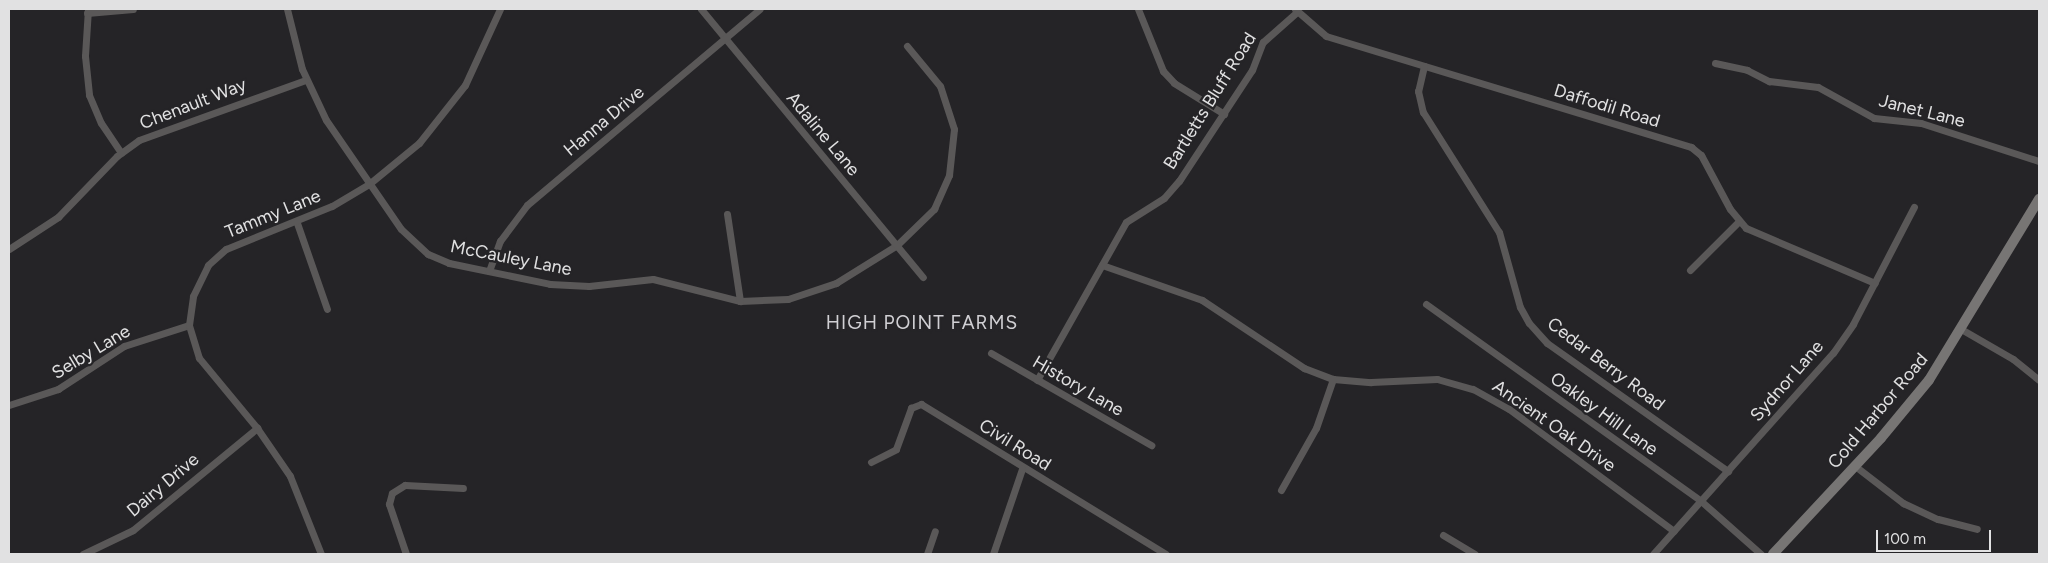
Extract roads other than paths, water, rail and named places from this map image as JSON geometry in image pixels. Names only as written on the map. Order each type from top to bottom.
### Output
[{"type":"main road","name":"Cold Harbor Road","points":[[1774,554],[1855,466],[1929,380],[2039,199]]},
{"type":"street","points":[[121,154],[101,123],[89,95],[85,56],[88,11],[133,9]]},
{"type":"street","name":"McCauley Lane","points":[[287,9],[306,80],[326,120],[401,229],[419,248],[449,263],[570,286],[653,279],[740,300],[788,299],[822,289],[851,276],[897,245],[934,209],[949,175],[954,144],[951,114],[940,86],[907,46]]},
{"type":"street","name":"Tammy Lane","points":[[319,554],[290,476],[256,428],[199,358],[189,325],[196,286],[215,257],[238,243],[297,223],[369,184],[419,143],[450,107],[478,64],[500,9]]},
{"type":"street","name":"Adaline Lane","points":[[701,9],[724,40],[923,277]]},
{"type":"street","name":"Hanna Drive","points":[[490,272],[500,241],[527,205],[760,9]]},
{"type":"street","points":[[1138,9],[1163,71],[1174,83],[1224,114]]},
{"type":"street","name":"Bartletts Bluff Road","points":[[1037,380],[1126,222],[1164,198],[1180,181],[1252,70],[1263,42],[1296,10]]},
{"type":"street","name":"Daffodil Road","points":[[1296,10],[1326,36],[1691,147],[1704,160],[1738,222]]},
{"type":"street","name":"Janet Lane","points":[[1715,63],[1746,70],[1769,81],[1818,87],[1874,118],[1921,123],[2039,161]]},
{"type":"street","name":"Cedar Berry Road","points":[[1424,66],[1418,91],[1423,112],[1499,232],[1520,307],[1529,323],[1547,343],[1728,471]]},
{"type":"street","name":"Chenault Way","points":[[9,249],[58,217],[121,154],[139,140],[175,124],[306,80]]},
{"type":"street","name":"Sydnor Lane","points":[[1653,554],[1833,353],[1875,283],[1914,207]]},
{"type":"street","points":[[727,214],[740,300]]},
{"type":"street","points":[[1690,270],[1738,222],[1875,283]]},
{"type":"street","points":[[297,223],[327,309]]},
{"type":"street","name":"Ancient Oak Drive","points":[[1102,265],[1202,300],[1304,368],[1333,379],[1371,382],[1437,379],[1473,389],[1509,409],[1674,531]]},
{"type":"street","name":"Oakley Hill Lane","points":[[1426,304],[1700,501],[1760,554]]},
{"type":"street","name":"Selby Lane","points":[[9,405],[58,389],[124,346],[189,325]]},
{"type":"street","points":[[1961,329],[2013,359],[2039,380]]},
{"type":"street","name":"History Lane","points":[[990,354],[1151,445]]},
{"type":"street","points":[[1281,490],[1316,428],[1333,379]]},
{"type":"street","name":"Civil Road","points":[[871,462],[896,449],[911,408],[921,404],[1022,469],[1166,554]]},
{"type":"street","name":"Dairy Drive","points":[[83,554],[133,530],[256,428]]},
{"type":"street","points":[[1855,466],[1903,503],[1938,519],[1977,529]]},
{"type":"street","points":[[993,554],[1022,469]]},
{"type":"street","points":[[406,554],[389,504],[396,488],[405,484],[462,488]]},
{"type":"street","points":[[928,554],[935,531]]},
{"type":"street","points":[[1443,535],[1475,554]]},
{"type":"district","name":"HIGH POINT FARMS","points":[[922,323]]}]
